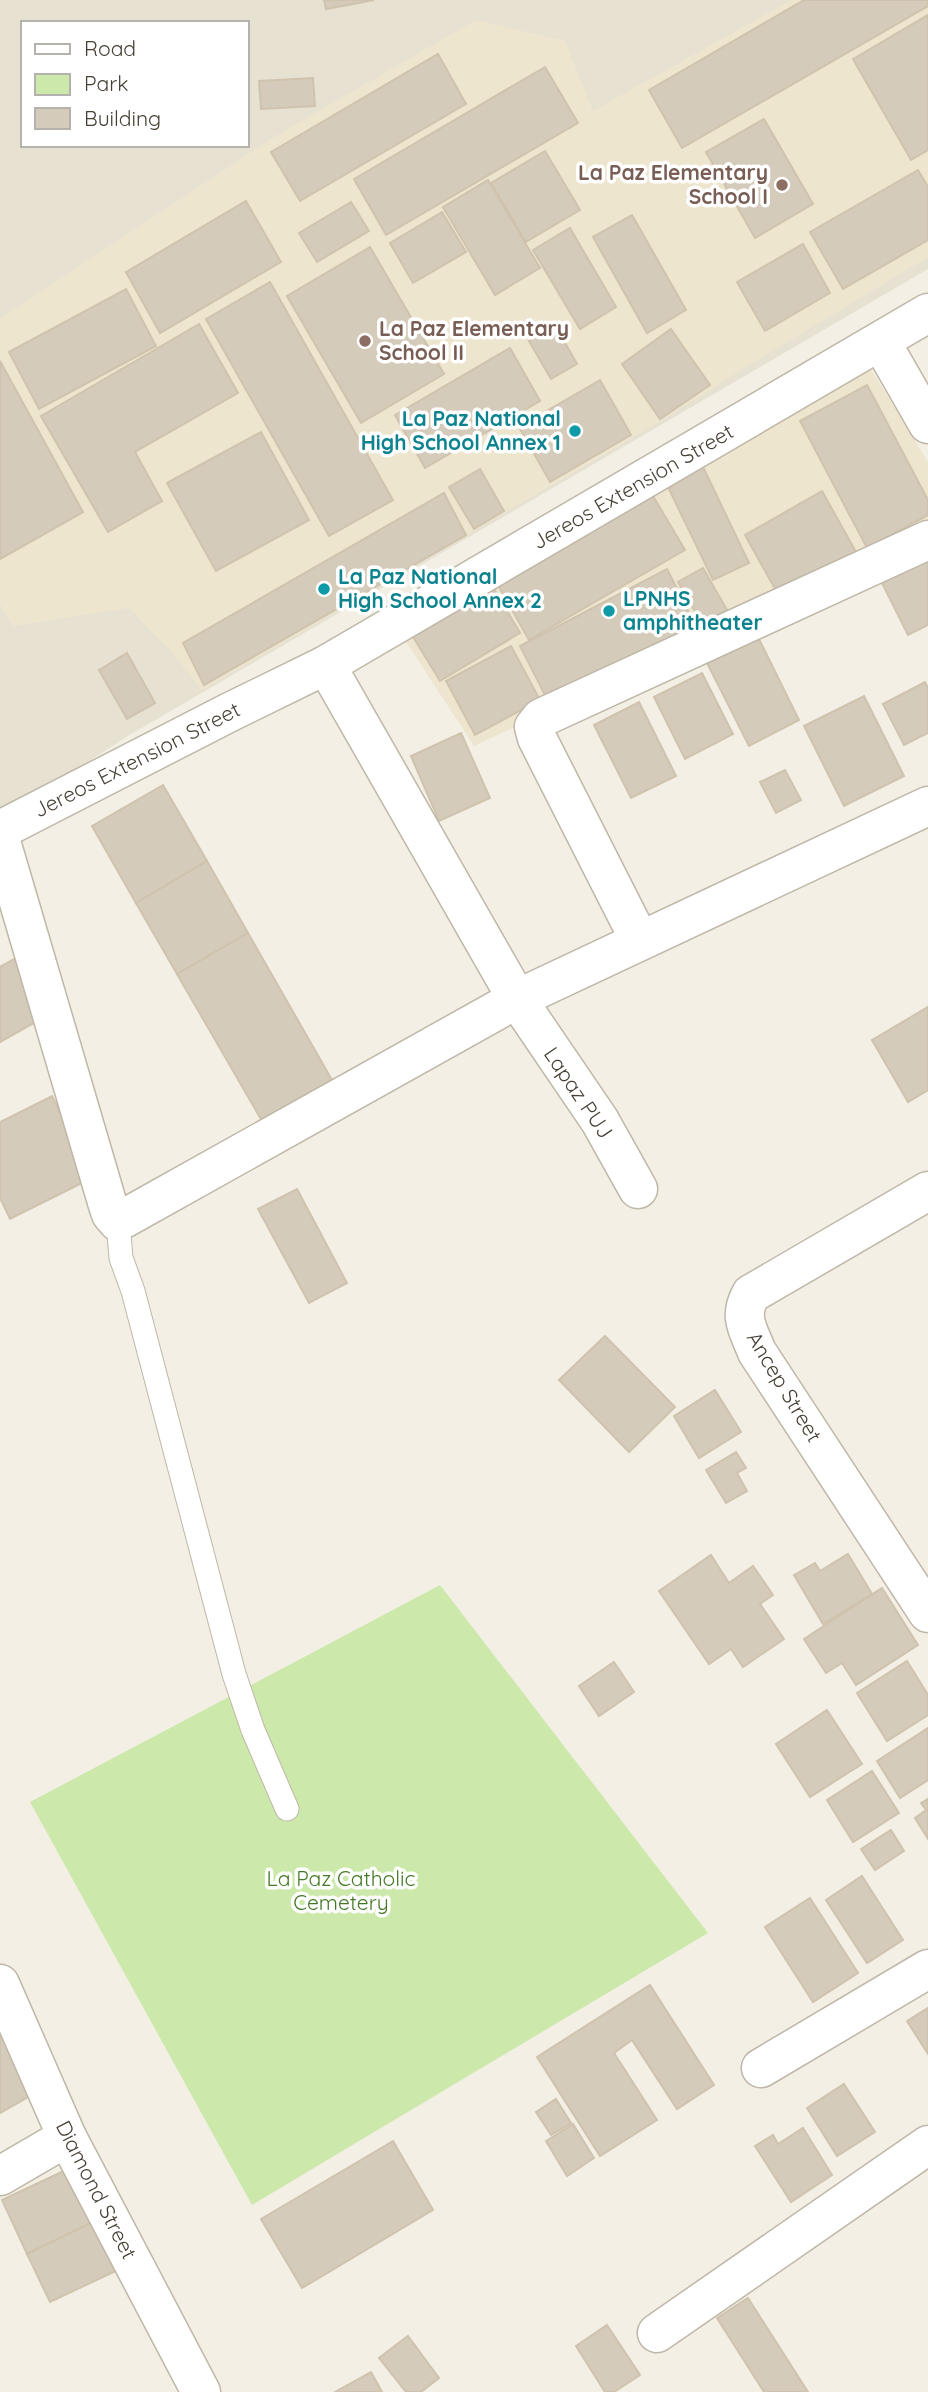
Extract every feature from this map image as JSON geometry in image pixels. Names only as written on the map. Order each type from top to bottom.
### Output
[{"type":"street","name":"Jereos Extension Street","points":[[2,828],[326,665],[928,313]]},
{"type":"street","points":[[881,342],[928,424]]},
{"type":"street","points":[[640,941],[537,738],[534,727],[541,718],[928,540]]},
{"type":"street","name":"Lapaz PUJ","points":[[326,665],[517,999],[600,1121],[638,1189]]},
{"type":"street","points":[[2,828],[107,1202],[111,1214],[118,1222],[517,999],[928,806]]},
{"type":"street","name":"Ancep Street","points":[[928,1191],[751,1294],[744,1306],[744,1319],[757,1352],[928,1614]]},
{"type":"street","points":[[761,2068],[928,1969]]},
{"type":"street","name":"Diamond Street","points":[[0,1984],[67,2137],[201,2392]]},
{"type":"street","points":[[0,2176],[67,2137]]},
{"type":"street","points":[[657,2333],[928,2145]]},
{"type":"lane","points":[[118,1222],[121,1258],[133,1291],[234,1674],[253,1730],[287,1809]]},
{"type":"shaded area","points":[[0,0],[928,0],[928,269],[128,736],[0,818]]},
{"type":"shaded area","name":"La Paz Elementary School II","points":[[791,0],[928,0],[928,257],[651,427],[202,690],[168,648],[129,608],[13,626],[0,604],[0,319],[274,137],[476,20],[565,41],[593,111]]},
{"type":"shaded area","points":[[870,368],[928,462],[928,535],[474,746],[397,628]]},
{"type":"green space","name":"La Paz Catholic Cemetery","points":[[440,1585],[708,1933],[252,2205],[30,1802]]},
{"type":"building","points":[[324,0],[374,0],[326,9]]},
{"type":"building","points":[[804,0],[928,0],[928,6],[682,148],[649,90]]},
{"type":"building","points":[[928,15],[928,150],[911,160],[853,59]]},
{"type":"building","points":[[438,54],[466,104],[300,201],[271,152]]},
{"type":"building","points":[[545,67],[578,123],[386,235],[354,179]]},
{"type":"building","points":[[313,78],[315,106],[261,109],[259,81]]},
{"type":"building","points":[[764,119],[813,204],[755,238],[706,152]]},
{"type":"building","points":[[545,151],[580,210],[526,242],[491,183]]},
{"type":"building","points":[[918,170],[928,187],[928,240],[843,289],[810,232]]},
{"type":"building","points":[[488,180],[540,268],[495,295],[443,207]]},
{"type":"building","points":[[246,201],[281,262],[160,333],[126,272]]},
{"type":"building","points":[[351,202],[369,231],[317,262],[299,233]]},
{"type":"building","points":[[442,212],[466,252],[413,283],[390,243]]},
{"type":"building","points":[[632,215],[686,310],[647,333],[593,237]]},
{"type":"building","points":[[570,228],[616,307],[580,329],[533,250]]},
{"type":"building","points":[[803,244],[830,293],[765,331],[737,282]]},
{"type":"building","points":[[370,247],[444,374],[361,423],[287,296]]},
{"type":"building","points":[[270,282],[393,500],[329,536],[206,319]]},
{"type":"building","points":[[126,289],[156,346],[39,409],[9,352]]},
{"type":"building","points":[[199,324],[238,393],[135,452],[162,501],[108,532],[41,416]]},
{"type":"building","points":[[555,325],[577,364],[551,379],[529,341]]},
{"type":"building","points":[[671,329],[710,385],[660,419],[622,364]]},
{"type":"building","points":[[510,348],[540,401],[425,468],[395,415]]},
{"type":"building","points":[[0,361],[83,512],[0,559]]},
{"type":"building","name":"La Paz National High School Annex 1","points":[[600,380],[631,435],[550,482],[519,427]]},
{"type":"building","points":[[867,385],[928,500],[928,515],[867,548],[800,421]]},
{"type":"building","points":[[261,432],[309,520],[216,571],[167,483]]},
{"type":"building","points":[[703,467],[749,563],[713,580],[667,485]]},
{"type":"building","points":[[480,469],[504,511],[474,529],[449,487]]},
{"type":"building","points":[[822,491],[856,552],[779,596],[745,535]]},
{"type":"building","name":"La Paz National High School Annex 2","points":[[444,493],[466,535],[204,685],[183,643]]},
{"type":"building","points":[[653,496],[685,550],[529,640],[498,585]]},
{"type":"building","points":[[928,558],[928,625],[908,635],[881,581]]},
{"type":"building","points":[[703,568],[727,610],[702,624],[678,582]]},
{"type":"building","points":[[667,569],[696,626],[549,703],[520,646]]},
{"type":"building","points":[[493,587],[520,633],[440,681],[412,635]]},
{"type":"building","points":[[758,637],[799,720],[749,746],[707,663]]},
{"type":"building","points":[[511,646],[540,700],[475,735],[446,681]]},
{"type":"building","points":[[127,653],[155,703],[127,719],[99,670]]},
{"type":"building","points":[[702,673],[733,734],[685,759],[654,697]]},
{"type":"building","points":[[925,682],[928,688],[928,733],[904,745],[883,704]]},
{"type":"building","points":[[864,696],[904,776],[844,806],[804,726]]},
{"type":"building","points":[[639,702],[676,776],[631,798],[594,725]]},
{"type":"building","points":[[461,733],[490,798],[439,821],[411,756]]},
{"type":"building","points":[[785,770],[801,800],[776,813],[760,782]]},
{"type":"building","points":[[163,785],[207,861],[136,903],[92,826]]},
{"type":"building","points":[[207,861],[248,933],[177,974],[136,903]]},
{"type":"building","points":[[248,933],[332,1080],[262,1121],[177,974]]},
{"type":"building","points":[[14,959],[46,1016],[0,1042],[0,967]]},
{"type":"building","points":[[928,1007],[928,1090],[908,1102],[872,1040]]},
{"type":"building","points":[[52,1096],[92,1178],[10,1219],[0,1198],[0,1122]]},
{"type":"building","points":[[297,1189],[347,1283],[309,1303],[258,1209]]},
{"type":"building","points":[[605,1336],[675,1407],[629,1452],[559,1380]]},
{"type":"building","points":[[715,1390],[741,1432],[699,1458],[674,1416]]},
{"type":"building","points":[[736,1452],[746,1468],[737,1473],[747,1491],[726,1503],[706,1470]]},
{"type":"building","points":[[848,1554],[872,1594],[823,1624],[794,1575],[815,1563],[820,1571]]},
{"type":"building","points":[[711,1555],[729,1583],[753,1566],[773,1595],[760,1604],[784,1639],[743,1667],[731,1649],[709,1664],[659,1591]]},
{"type":"building","points":[[882,1588],[918,1645],[856,1685],[842,1663],[826,1673],[804,1639]]},
{"type":"building","points":[[907,1661],[928,1695],[928,1715],[887,1741],[857,1693]]},
{"type":"building","points":[[614,1662],[634,1692],[599,1716],[579,1686]]},
{"type":"building","points":[[827,1710],[862,1764],[810,1797],[776,1744]]},
{"type":"building","points":[[928,1728],[928,1780],[900,1798],[877,1761]]},
{"type":"building","points":[[872,1771],[899,1813],[853,1842],[827,1800]]},
{"type":"building","points":[[928,1799],[928,1839],[915,1818],[926,1810],[921,1803]]},
{"type":"building","points":[[891,1830],[904,1851],[875,1870],[861,1849]]},
{"type":"building","points":[[862,1876],[903,1940],[867,1963],[826,1900]]},
{"type":"building","points":[[810,1898],[858,1973],[813,2002],[765,1927]]},
{"type":"building","points":[[650,1985],[714,2085],[677,2109],[632,2040],[614,2053],[657,2120],[600,2156],[537,2057]]},
{"type":"building","points":[[928,2008],[928,2054],[907,2021]]},
{"type":"building","points":[[0,2024],[39,2091],[0,2113]]},
{"type":"building","points":[[844,2084],[875,2132],[837,2156],[807,2108]]},
{"type":"building","points":[[556,2099],[571,2123],[551,2135],[536,2112]]},
{"type":"building","points":[[573,2124],[594,2158],[567,2176],[546,2141]]},
{"type":"building","points":[[803,2128],[832,2175],[791,2202],[755,2146],[773,2135],[778,2144]]},
{"type":"building","points":[[393,2141],[433,2210],[302,2288],[261,2219]]},
{"type":"building","points":[[74,2166],[99,2219],[27,2254],[2,2200]]},
{"type":"building","points":[[99,2219],[122,2268],[50,2302],[27,2254]]},
{"type":"building","points":[[748,2298],[808,2392],[764,2392],[717,2318]]},
{"type":"building","points":[[607,2325],[640,2375],[614,2392],[605,2392],[576,2346]]},
{"type":"building","points":[[408,2336],[439,2378],[421,2392],[406,2392],[379,2358]]},
{"type":"building","points":[[371,2372],[382,2392],[335,2392]]},
{"type":"place","name":"La Paz Elementary School I","points":[[782,185]]},
{"type":"place","name":"La Paz Elementary School II","points":[[365,341]]},
{"type":"place","name":"La Paz National High School Annex 1","points":[[575,431]]},
{"type":"place","name":"La Paz National High School Annex 2","points":[[324,589]]},
{"type":"place","name":"LPNHS amphitheater","points":[[609,611]]}]
